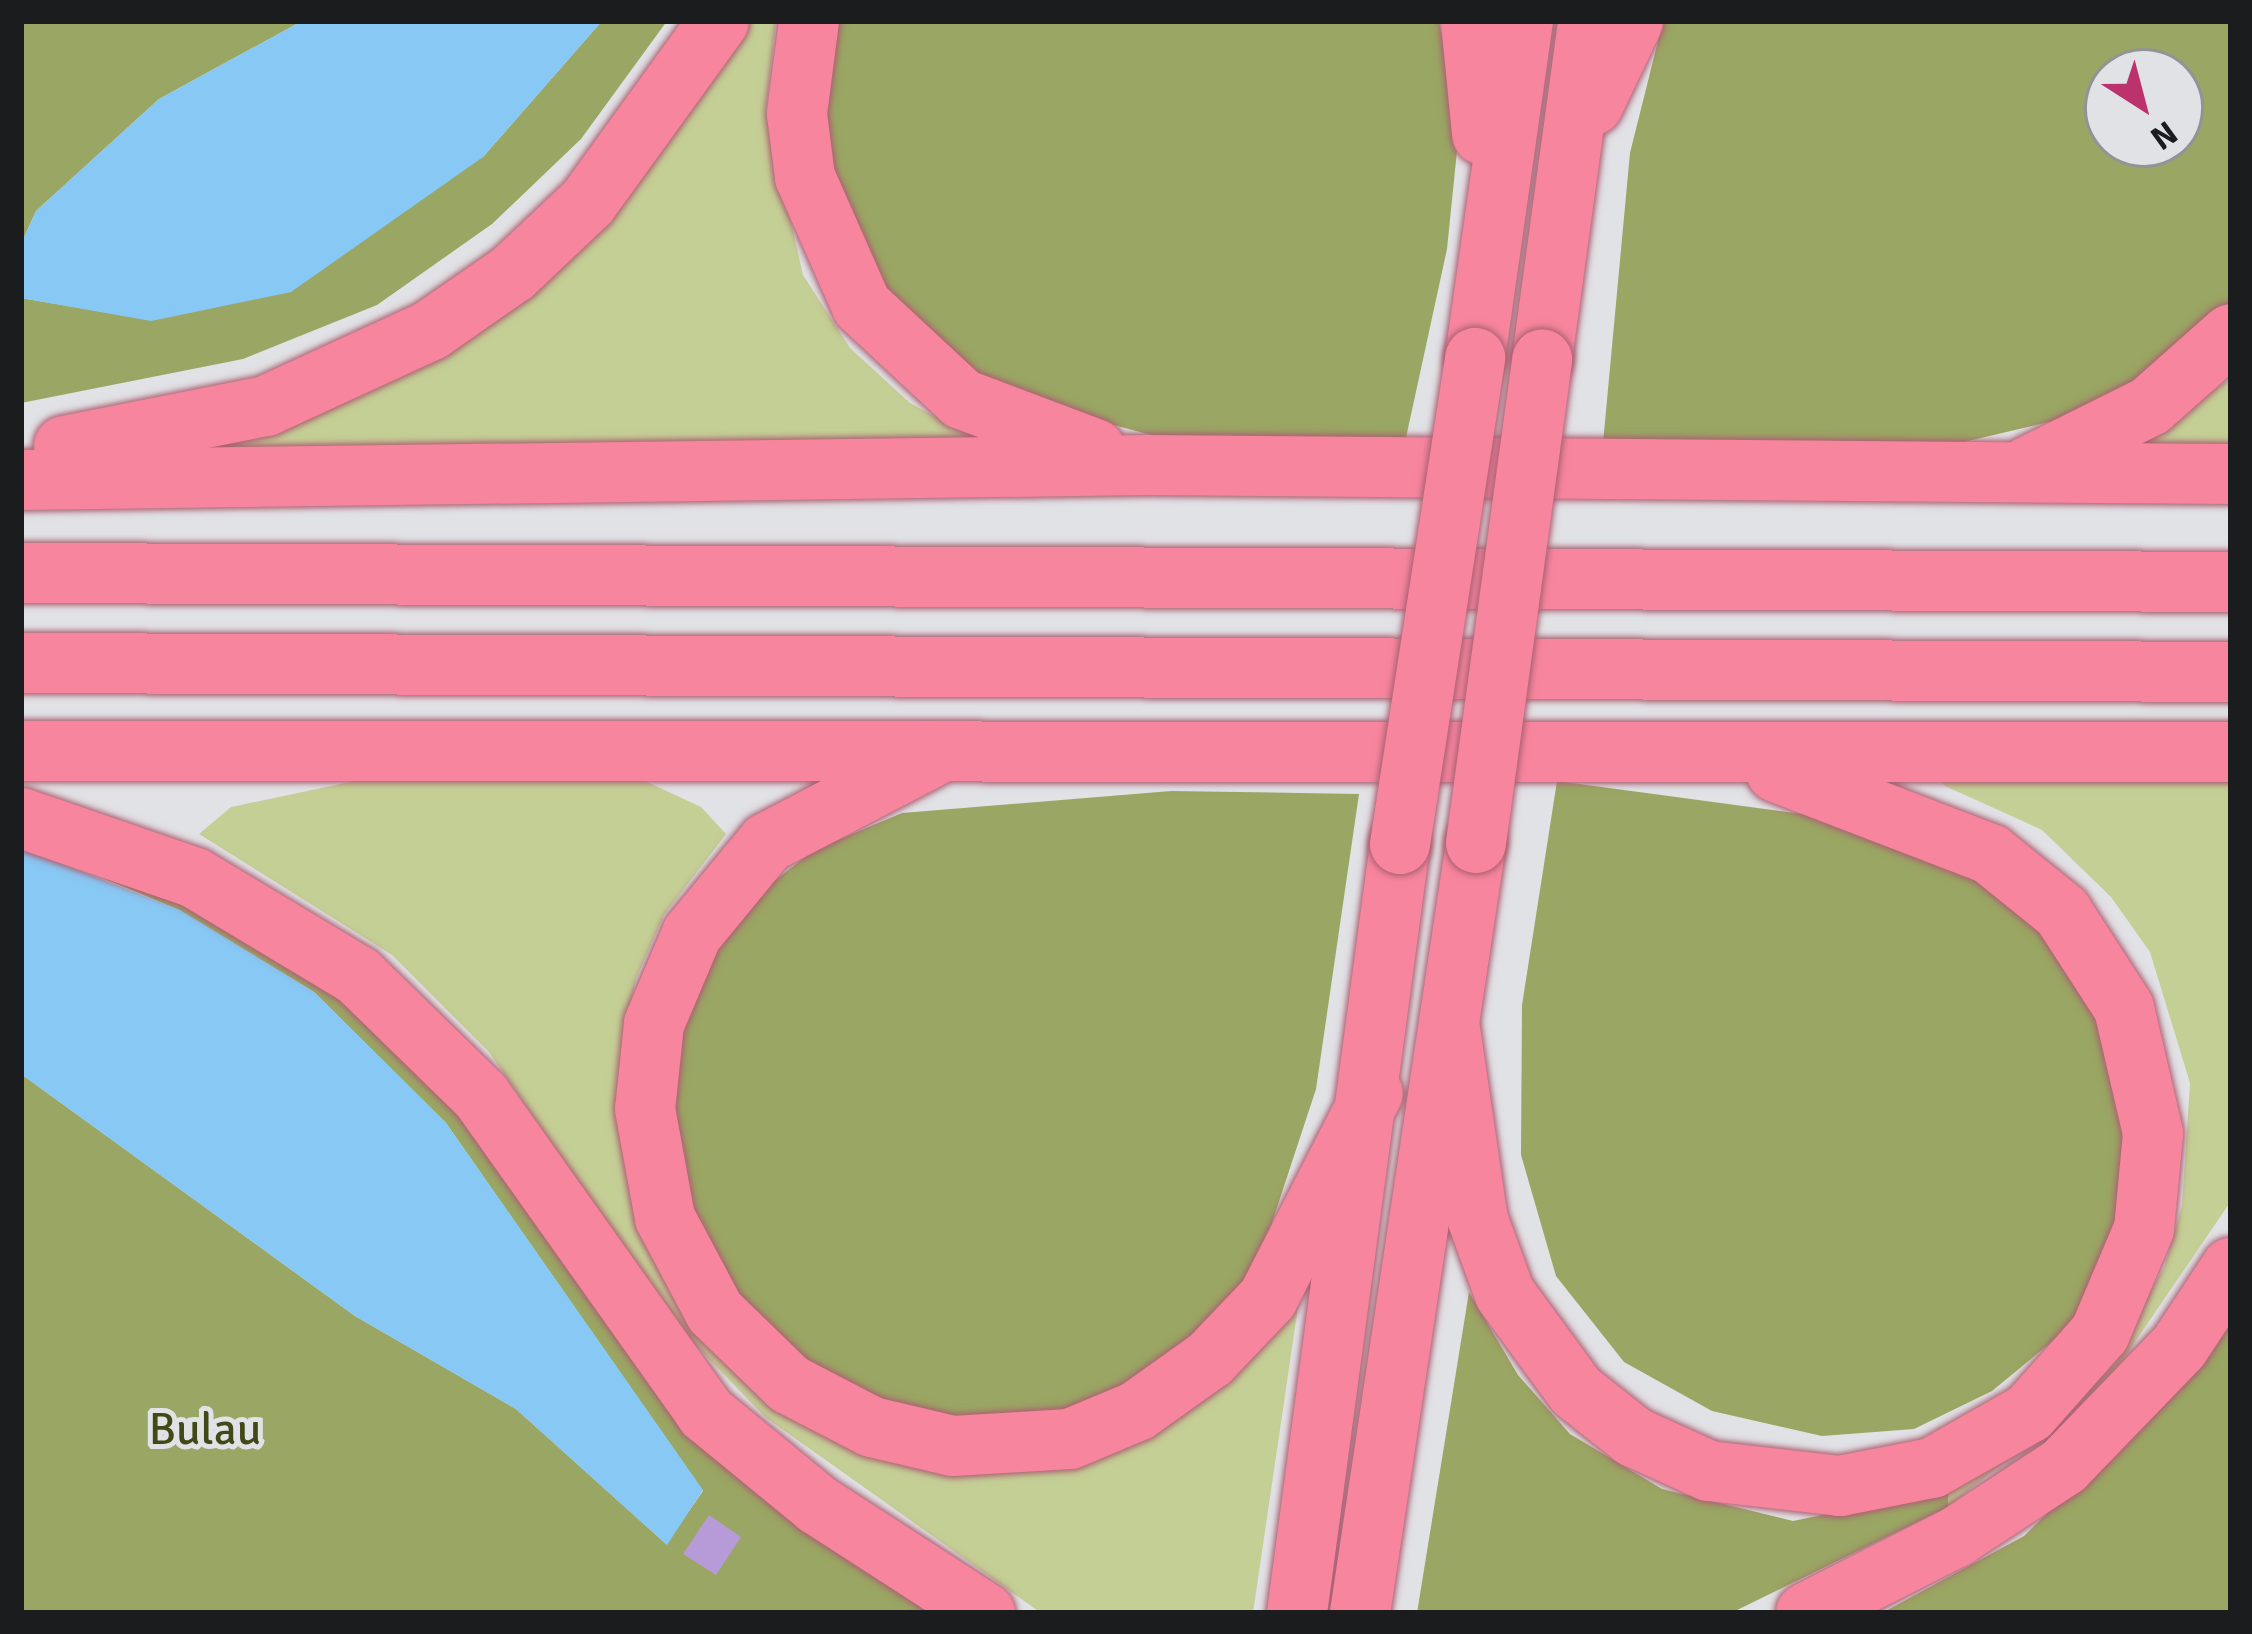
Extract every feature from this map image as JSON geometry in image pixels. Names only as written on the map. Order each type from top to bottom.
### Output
[{"type":"highway","points":[[21,451],[227,418],[322,386],[431,330],[514,273],[588,202],[719,21]]},
{"type":"highway","points":[[808,21],[797,114],[805,177],[862,306],[930,376],[989,414],[1147,465]]},
{"type":"highway","points":[[1471,21],[1481,106],[1478,334]]},
{"type":"highway","points":[[1298,1613],[1373,1093],[1400,844],[1523,21]]},
{"type":"highway","points":[[1360,1613],[1476,843],[1588,21]]},
{"type":"highway","points":[[1567,159],[1634,21]]},
{"type":"highway","points":[[2014,473],[2150,406],[2231,334]]},
{"type":"highway","points":[[21,480],[1147,465],[2231,474]]},
{"type":"highway","points":[[21,573],[2231,582]]},
{"type":"highway","points":[[21,662],[2231,672]]},
{"type":"highway","points":[[947,750],[767,843],[692,934],[654,1024],[645,1109],[664,1218],[716,1312],[760,1362],[849,1418],[919,1440],[1026,1447],[1106,1426],[1178,1387],[1268,1298],[1373,1093]]},
{"type":"highway","points":[[21,751],[947,750],[1735,758],[2231,752]]},
{"type":"highway","points":[[1449,1022],[1478,1220],[1505,1294],[1576,1391],[1634,1437],[1709,1471],[1840,1486],[1932,1468],[2029,1413],[2101,1333],[2144,1229],[2153,1133],[2124,1008],[2062,913],[1990,854],[1735,758]]},
{"type":"highway","points":[[21,818],[195,878],[358,976],[481,1096],[706,1412],[818,1504],[985,1613]]},
{"type":"highway","points":[[1806,1613],[1956,1537],[2064,1466],[2167,1362],[2231,1268]]},
{"type":"green space","points":[[21,21],[302,21],[159,99],[36,211],[21,244]]},
{"type":"green space","points":[[602,21],[667,21],[581,139],[492,224],[377,305],[243,359],[21,403],[21,298],[151,320],[483,157]]},
{"type":"green space","points":[[735,21],[776,21],[766,112],[803,275],[850,348],[910,403],[1011,458],[177,451],[409,362]]},
{"type":"green space","points":[[822,21],[1439,21],[1459,131],[1447,249],[1402,456],[1166,439],[983,390],[842,242],[812,86]]},
{"type":"green space","points":[[1663,21],[2231,21],[2231,309],[2217,331],[2083,414],[1930,450],[1603,443],[1630,153]]},
{"type":"green space","points":[[2231,378],[2231,451],[2153,451],[2145,440]]},
{"type":"green space","points":[[1927,767],[2231,769],[2231,1201],[2111,1377],[1948,1507],[1948,1489],[2116,1350],[2164,1268],[2182,1205],[2190,1083],[2150,952],[2111,897],[2042,830],[1945,786]]},
{"type":"green space","points":[[364,779],[643,780],[701,807],[726,834],[664,915],[636,979],[622,1048],[1292,1296],[1298,1307],[1253,1613],[1041,1613],[765,1417],[677,1326],[489,1052],[392,955],[199,834],[231,807]]},
{"type":"green space","points":[[1557,781],[1899,827],[2002,886],[2077,961],[2126,1085],[2130,1181],[2106,1266],[2065,1331],[1992,1391],[1914,1429],[1822,1436],[1712,1411],[1624,1362],[1556,1276],[1521,1155],[1522,1005]]},
{"type":"green space","points":[[1171,791],[1359,794],[1316,1089],[1265,1244],[1238,1293],[1189,1348],[1059,1419],[964,1426],[875,1402],[792,1352],[722,1280],[676,1190],[670,1090],[688,987],[741,907],[814,850],[902,813]]},
{"type":"green space","name":"Bulau","points":[[39,851],[180,875],[426,1051],[631,1338],[952,1613],[21,1613],[21,1074],[355,1316],[516,1409],[666,1544],[703,1491],[446,1123],[314,992],[179,910]]},
{"type":"green space","points":[[1469,1292],[1518,1375],[1570,1434],[1662,1489],[1793,1521],[1948,1489],[1948,1507],[1731,1613],[1417,1613]]},
{"type":"green space","points":[[2231,1307],[2231,1613],[1882,1613],[2024,1536],[2151,1410]]},
{"type":"water","points":[[302,21],[602,21],[483,157],[291,292],[151,321],[21,298],[21,244],[36,211],[159,99]]},
{"type":"water","points":[[21,848],[180,910],[314,992],[446,1123],[703,1490],[667,1545],[516,1409],[355,1316],[21,1074]]},
{"type":"building","points":[[709,1515],[741,1537],[716,1575],[683,1554]]}]
